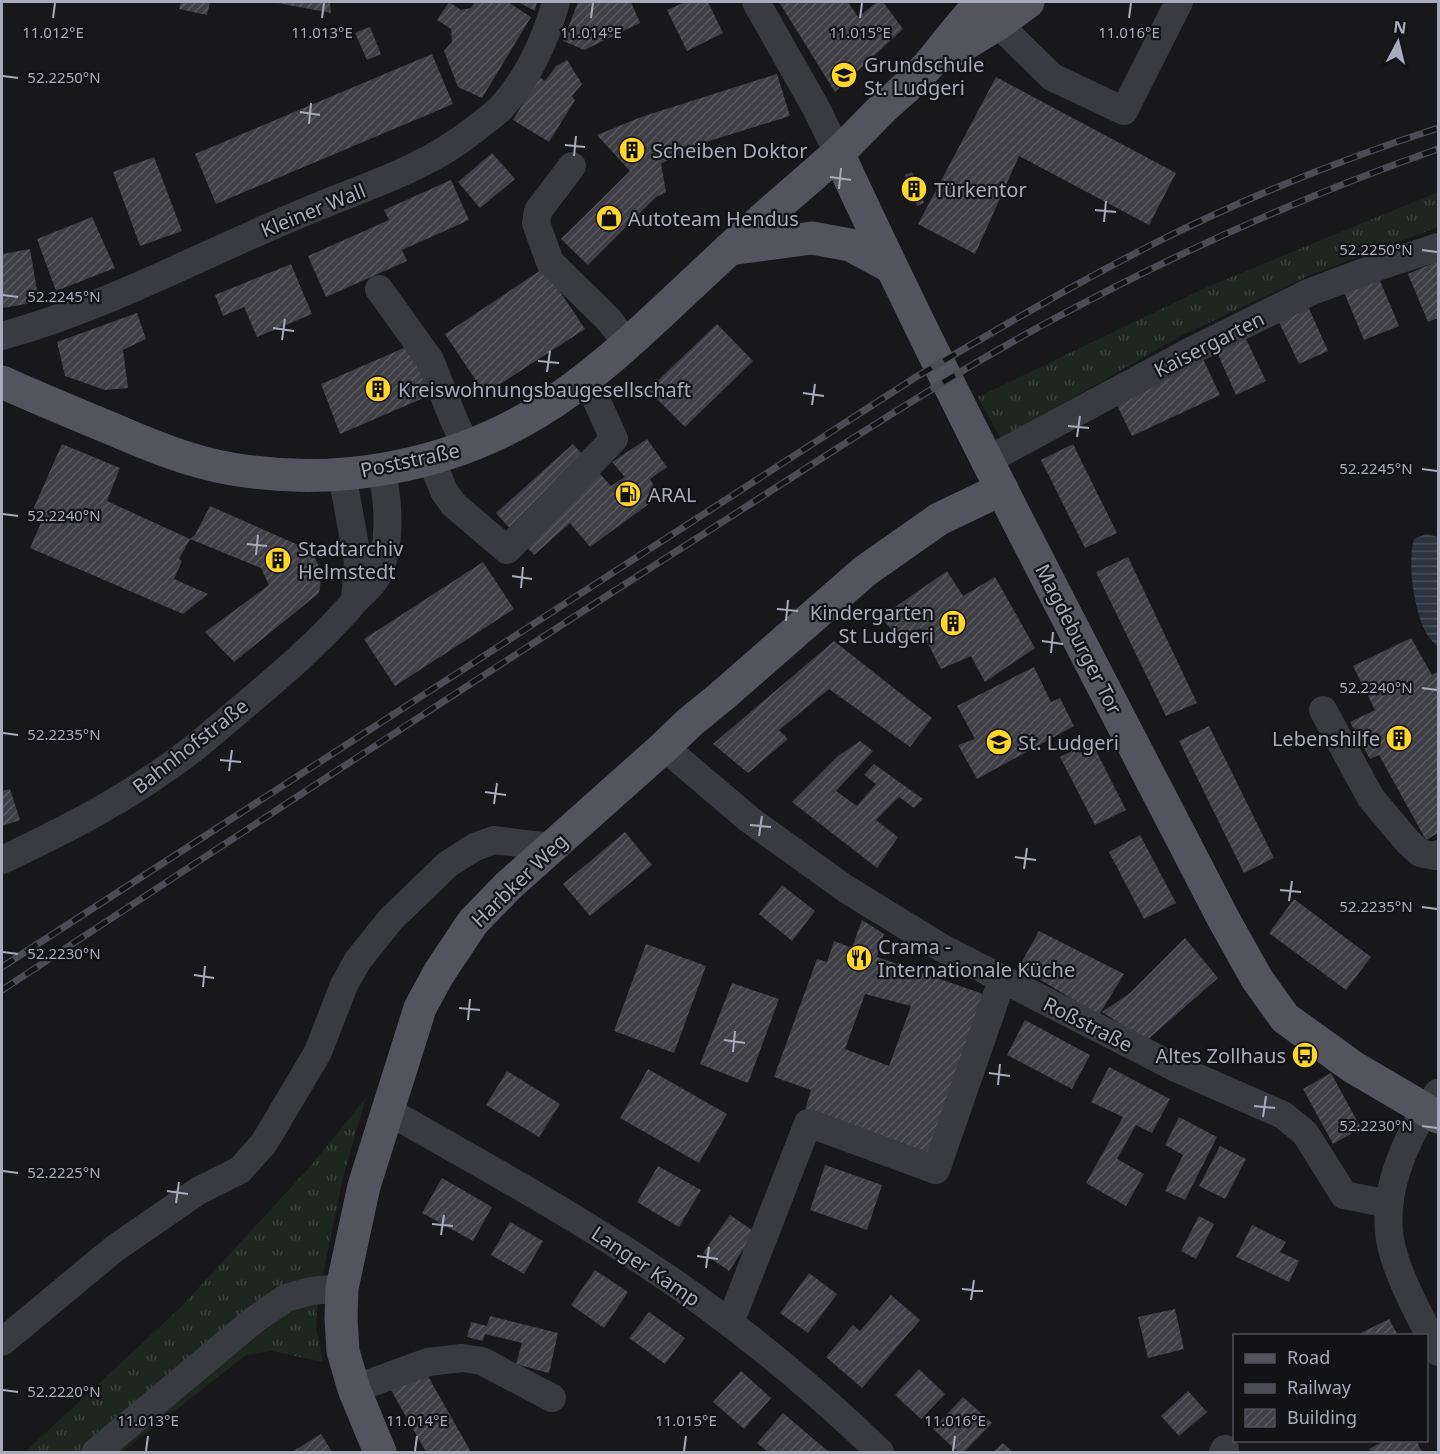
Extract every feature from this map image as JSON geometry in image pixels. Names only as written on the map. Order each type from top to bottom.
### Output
[{"type":"main road","name":"Poststraße","points":[[2,382],[151,445],[195,461],[231,469],[296,476],[342,474],[431,459],[467,448],[540,411],[628,344],[729,249],[838,153],[925,69],[990,13],[1028,2]]},
{"type":"main road","name":"Magdeburger Tor","points":[[838,153],[891,267],[1002,489],[1224,921],[1257,979],[1285,1018],[1313,1040],[1353,1067],[1434,1107]]},
{"type":"main road","points":[[729,249],[812,238],[850,245],[891,267]]},
{"type":"main road","name":"Harbker Weg","points":[[380,1452],[354,1389],[343,1351],[342,1288],[364,1186],[420,1008],[439,973],[473,922],[549,847],[865,571],[939,519],[1002,489]]},
{"type":"street","name":"Kleiner Wall","points":[[2,336],[34,327],[102,301],[435,157],[499,110],[517,88],[535,59],[549,29],[556,2]]},
{"type":"street","points":[[756,2],[816,108],[838,153]]},
{"type":"street","points":[[990,13],[1052,77],[1124,111],[1179,2]]},
{"type":"street","points":[[572,166],[538,211],[536,223],[550,262],[608,319],[628,344]]},
{"type":"street","name":"Kaisergarten","points":[[988,460],[1191,351],[1310,292],[1438,247]]},
{"type":"street","points":[[379,289],[430,360],[467,448]]},
{"type":"street","points":[[431,459],[444,491],[453,504],[507,550],[614,439],[586,377]]},
{"type":"street","name":"Bahnhofstraße","points":[[2,861],[105,809],[175,763],[323,635],[375,580],[382,562],[386,545],[387,508],[386,489],[381,469]]},
{"type":"street","points":[[342,474],[358,562],[356,600]]},
{"type":"street","points":[[1323,710],[1371,798],[1420,853],[1435,856],[1438,854]]},
{"type":"street","name":"Roßstraße","points":[[664,747],[750,820],[846,889],[942,948],[1002,980],[1178,1069],[1282,1115],[1305,1133],[1344,1196],[1389,1204]]},
{"type":"street","points":[[2,1342],[114,1249],[198,1191],[240,1170],[264,1143],[318,1052],[344,985],[358,960],[391,919],[448,864],[475,847],[495,840],[549,847]]},
{"type":"street","points":[[730,1323],[808,1124],[936,1170],[1002,980]]},
{"type":"street","points":[[1434,1107],[1408,1144],[1395,1174],[1389,1204],[1389,1230],[1393,1254],[1411,1298],[1438,1352]]},
{"type":"street","name":"Langer Kamp","points":[[388,1111],[593,1230],[730,1323],[799,1378],[880,1452]]},
{"type":"street","points":[[96,1452],[254,1320],[286,1298],[311,1291],[342,1288]]},
{"type":"street","points":[[354,1389],[428,1362],[462,1358],[482,1361],[552,1398]]},
{"type":"green space","points":[[1438,192],[1438,227],[1308,276],[1179,337],[1001,439],[978,397],[1207,287]]},
{"type":"green space","points":[[366,1098],[343,1177],[318,1299],[316,1328],[323,1362],[272,1351],[246,1355],[122,1452],[25,1452],[180,1308],[307,1170]]},
{"type":"water","points":[[1426,534],[1438,537],[1438,647],[1424,629],[1417,609],[1411,572],[1414,539]]},
{"type":"building","points":[[181,2],[210,2],[207,15],[179,9]]},
{"type":"building","points":[[330,2],[331,13],[278,3]]},
{"type":"building","points":[[449,2],[461,10],[471,8],[475,2],[508,2],[531,17],[482,98],[458,87],[444,51],[452,42],[451,29],[437,20]]},
{"type":"building","points":[[518,2],[537,2],[535,11]]},
{"type":"building","points":[[578,2],[631,2],[640,23],[584,50],[563,41]]},
{"type":"building","points":[[685,2],[708,2],[723,33],[687,51],[667,10]]},
{"type":"building","points":[[779,2],[848,2],[858,17],[877,2],[883,2],[903,29],[835,92]]},
{"type":"building","points":[[370,27],[381,54],[367,60],[355,33]]},
{"type":"building","points":[[432,54],[453,104],[216,204],[195,154]]},
{"type":"building","points":[[567,60],[582,84],[572,96],[575,100],[549,142],[513,120],[539,77],[545,81],[556,66]]},
{"type":"building","points":[[777,74],[790,116],[693,146],[661,164],[666,192],[656,197],[588,265],[561,239],[630,171],[597,135],[641,117]]},
{"type":"building","points":[[996,77],[1176,173],[1149,225],[1019,156],[975,254],[918,224]]},
{"type":"building","points":[[492,153],[515,179],[480,208],[458,182]]},
{"type":"building","points":[[154,157],[182,231],[140,246],[113,172]]},
{"type":"building","name":"Türkentor","points":[[912,172],[924,203],[917,206],[905,175]]},
{"type":"building","points":[[451,180],[469,220],[402,250],[407,261],[326,297],[308,256],[389,220],[384,210]]},
{"type":"building","points":[[92,217],[115,268],[56,291],[37,239]]},
{"type":"building","points":[[30,249],[39,302],[2,308],[2,254]]},
{"type":"building","points":[[1438,261],[1438,318],[1428,322],[1408,274]]},
{"type":"building","points":[[291,264],[312,314],[257,337],[244,307],[223,316],[215,295]]},
{"type":"building","points":[[544,268],[585,329],[485,394],[445,334]]},
{"type":"building","points":[[1378,276],[1399,326],[1364,340],[1343,290]]},
{"type":"building","points":[[1307,304],[1328,351],[1299,364],[1277,318]]},
{"type":"building","points":[[137,313],[146,339],[123,350],[128,388],[105,390],[65,376],[57,342]]},
{"type":"building","points":[[717,324],[753,361],[685,427],[648,390]]},
{"type":"building","points":[[1244,335],[1266,381],[1236,395],[1215,348]]},
{"type":"building","name":"Kreiswohnungsbaugesellschaft","points":[[413,344],[435,393],[340,434],[321,384]]},
{"type":"building","points":[[1203,359],[1220,395],[1132,436],[1115,401]]},
{"type":"building","points":[[647,439],[667,467],[650,479],[654,486],[653,501],[590,547],[570,523],[534,555],[496,513],[573,444],[611,486],[625,477],[612,462]]},
{"type":"building","points":[[62,444],[120,468],[107,501],[190,539],[179,559],[182,561],[174,579],[208,594],[183,614],[30,548],[44,516],[32,512]]},
{"type":"building","points":[[1073,444],[1117,533],[1085,548],[1041,460]]},
{"type":"building","name":"Stadtarchiv Helmstedt","points":[[210,506],[312,551],[322,574],[319,593],[234,662],[205,632],[269,585],[261,568],[190,539],[195,535]]},
{"type":"building","points":[[1128,557],[1197,703],[1166,716],[1096,572]]},
{"type":"building","points":[[483,562],[514,609],[395,686],[364,639]]},
{"type":"building","name":"Kindergarten St Ludgeri","points":[[947,571],[963,596],[995,577],[1035,648],[985,682],[971,656],[941,669],[920,628],[901,641],[881,617]]},
{"type":"building","name":"Lebenshilfe","points":[[1411,638],[1432,675],[1438,671],[1438,833],[1426,840],[1379,755],[1370,759],[1350,722],[1375,710],[1353,666]]},
{"type":"building","points":[[834,641],[932,718],[910,747],[829,689],[779,730],[788,739],[748,773],[713,744]]},
{"type":"building","points":[[1034,667],[1051,702],[1060,698],[1074,726],[977,779],[958,745],[975,739],[957,706]]},
{"type":"building","points":[[1209,726],[1274,858],[1244,873],[1179,741]]},
{"type":"building","points":[[860,741],[873,751],[836,791],[857,806],[876,784],[864,775],[874,764],[923,799],[914,808],[899,797],[876,820],[898,837],[877,868],[792,802],[838,756]]},
{"type":"building","points":[[1091,741],[1126,810],[1095,825],[1060,757]]},
{"type":"building","points":[[10,789],[20,820],[2,826],[2,791]]},
{"type":"building","points":[[625,832],[652,865],[590,916],[563,884]]},
{"type":"building","points":[[1140,835],[1176,903],[1144,919],[1109,852]]},
{"type":"building","points":[[782,885],[815,911],[792,941],[759,914]]},
{"type":"building","points":[[1294,899],[1371,957],[1346,990],[1269,933]]},
{"type":"building","points":[[862,920],[884,934],[877,957],[983,994],[928,1154],[805,1110],[811,1090],[774,1077],[817,959],[827,962],[834,941],[852,948]],"holes":[[[865,994],[911,1006],[889,1066],[845,1049]]]},
{"type":"building","points":[[1039,931],[1124,974],[1099,1015],[1019,967]]},
{"type":"building","points":[[1185,938],[1218,978],[1146,1041],[1102,1012],[1130,993]]},
{"type":"building","points":[[646,944],[706,966],[674,1053],[614,1031]]},
{"type":"building","points":[[732,983],[779,999],[748,1083],[700,1064]]},
{"type":"building","points":[[1025,1020],[1090,1055],[1072,1089],[1007,1055]]},
{"type":"building","points":[[1109,1067],[1170,1099],[1152,1133],[1136,1125],[1117,1159],[1144,1174],[1126,1206],[1086,1183],[1123,1117],[1091,1102]]},
{"type":"building","points":[[648,1069],[727,1114],[699,1163],[620,1118]]},
{"type":"building","points":[[507,1071],[560,1104],[539,1137],[486,1105]]},
{"type":"building","points":[[1331,1073],[1361,1128],[1333,1144],[1303,1089]]},
{"type":"building","points":[[1179,1117],[1217,1137],[1185,1200],[1165,1191],[1183,1155],[1165,1145]]},
{"type":"building","points":[[1220,1146],[1246,1159],[1225,1199],[1199,1186]]},
{"type":"building","points":[[825,1165],[882,1185],[867,1230],[810,1210]]},
{"type":"building","points":[[658,1166],[701,1190],[679,1227],[637,1202]]},
{"type":"building","points":[[442,1178],[492,1207],[473,1241],[422,1213]]},
{"type":"building","points":[[730,1215],[755,1232],[729,1271],[703,1253]]},
{"type":"building","points":[[1199,1216],[1214,1224],[1196,1259],[1181,1251]]},
{"type":"building","points":[[510,1222],[543,1241],[524,1274],[491,1255]]},
{"type":"building","points":[[1252,1225],[1286,1242],[1280,1252],[1299,1261],[1289,1282],[1236,1257]]},
{"type":"building","points":[[595,1270],[628,1292],[604,1328],[571,1305]]},
{"type":"building","points":[[809,1273],[837,1294],[808,1333],[780,1313]]},
{"type":"building","points":[[891,1295],[920,1320],[862,1388],[826,1357],[853,1325],[860,1331]]},
{"type":"building","points":[[1175,1309],[1184,1349],[1148,1358],[1138,1317]]},
{"type":"building","points":[[649,1312],[685,1338],[665,1364],[629,1338]]},
{"type":"building","points":[[490,1316],[558,1333],[549,1373],[516,1364],[522,1343],[485,1334],[483,1341],[467,1337],[471,1322],[487,1326]]},
{"type":"building","points":[[1389,1319],[1397,1334],[1359,1334]]},
{"type":"building","points":[[919,1369],[945,1394],[921,1419],[895,1395]]},
{"type":"building","points":[[425,1371],[471,1452],[426,1452],[391,1390]]},
{"type":"building","points":[[741,1371],[771,1398],[744,1429],[713,1402]]},
{"type":"building","points":[[1188,1391],[1207,1412],[1179,1436],[1161,1416]]},
{"type":"building","points":[[963,1397],[992,1423],[964,1452],[958,1452],[933,1429]]},
{"type":"building","points":[[783,1413],[829,1452],[768,1452],[757,1443]]},
{"type":"building","points":[[321,1434],[332,1452],[292,1452]]},
{"type":"building","points":[[1382,1442],[1417,1442],[1422,1452],[1371,1452],[1369,1449]]},
{"type":"building","points":[[1003,1443],[1013,1452],[993,1452]]},
{"type":"railway","points":[[2,967],[916,377],[1097,273],[1193,224],[1297,179],[1438,128]]},
{"type":"railway","points":[[2,990],[518,653],[823,457],[957,374],[1095,297],[1191,250],[1288,206],[1438,149]]},
{"type":"place","name":"Grundschule St. Ludgeri","points":[[844,75]]},
{"type":"place","name":"Scheiben Doktor","points":[[632,150]]},
{"type":"place","name":"Türkentor","points":[[914,189]]},
{"type":"place","name":"Autoteam Hendus","points":[[609,218]]},
{"type":"place","name":"Kreiswohnungsbaugesellschaft","points":[[378,389]]},
{"type":"place","name":"ARAL","points":[[628,494]]},
{"type":"place","name":"Stadtarchiv Helmstedt","points":[[278,560]]},
{"type":"place","name":"Kindergarten St Ludgeri","points":[[953,623]]},
{"type":"place","name":"Lebenshilfe","points":[[1399,738]]},
{"type":"place","name":"St. Ludgeri","points":[[999,742]]},
{"type":"place","name":"Crama - Internationale Küche","points":[[859,958]]},
{"type":"place","name":"Altes Zollhaus","points":[[1305,1055]]}]
